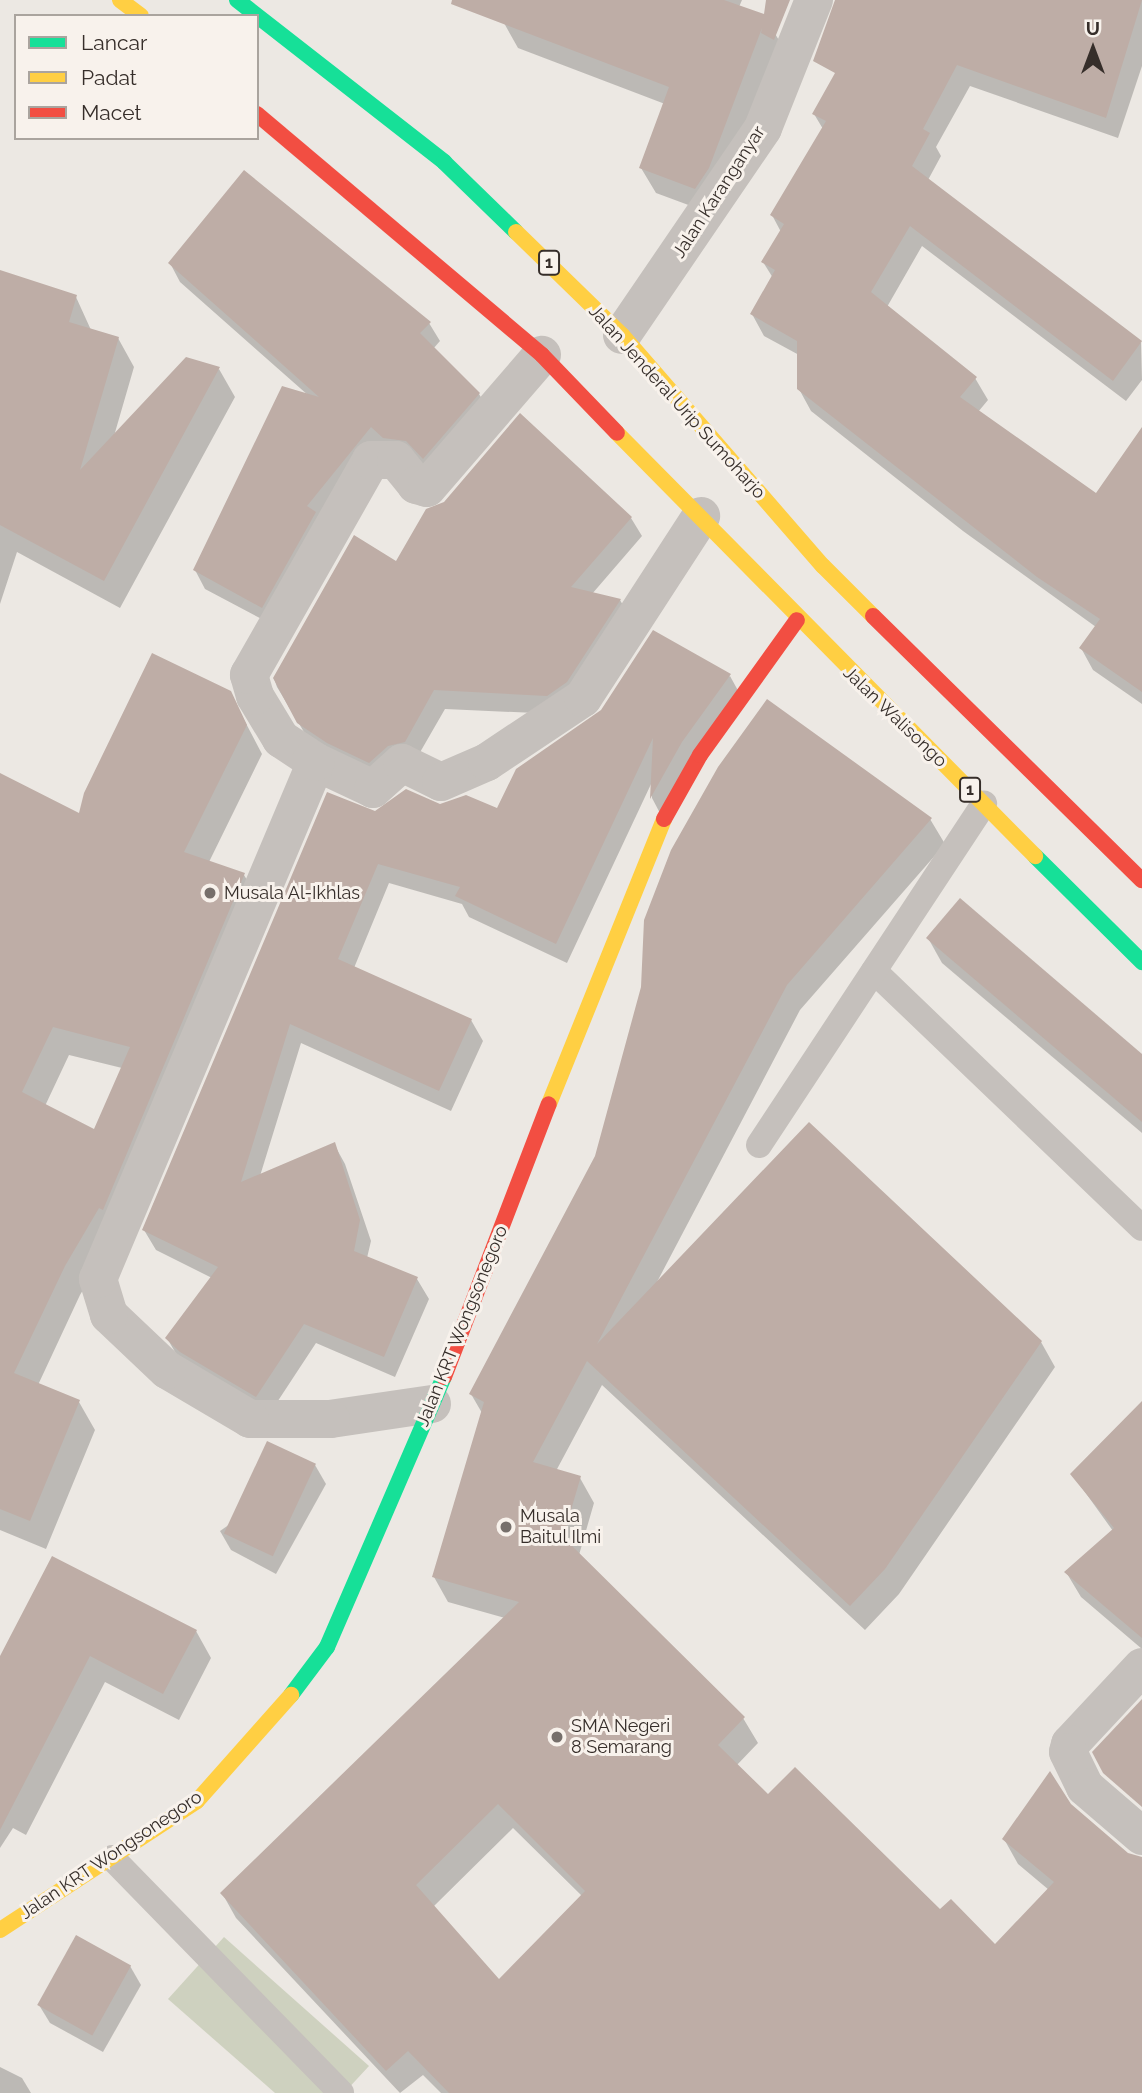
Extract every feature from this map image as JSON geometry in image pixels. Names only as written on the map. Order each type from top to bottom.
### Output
[{"type":"main road","points":[[120,0],[138,14]]},
{"type":"main road","name":"Jalan Jenderal Urip Sumoharjo","points":[[237,0],[255,14]]},
{"type":"main road","name":"Jalan Jenderal Urip Sumoharjo","points":[[259,17],[444,162],[622,335],[823,566],[1142,880]]},
{"type":"main road","name":"1","points":[[259,116],[542,355],[701,516],[797,620]]},
{"type":"main road","name":"Jalan Walisongo","points":[[797,620],[1142,962]]},
{"type":"main road","name":"Jalan KRT Wongsonegoro","points":[[0,1930],[197,1801],[265,1729],[327,1647],[432,1404],[651,841],[700,755],[797,620]]},
{"type":"street","name":"Jalan Karanganyar","points":[[622,335],[763,128],[814,0]]},
{"type":"street","points":[[542,355],[427,488],[416,485],[396,460],[371,460],[249,675],[255,696],[281,739],[316,762],[373,789],[402,763],[441,782],[487,762],[583,698],[701,516]]},
{"type":"street","points":[[316,762],[99,1279],[108,1315],[167,1370],[250,1419],[331,1419],[432,1404]]},
{"type":"street","points":[[1142,1667],[1070,1744],[1068,1752],[1085,1787],[1142,1836]]},
{"type":"lane","points":[[759,1146],[984,804]]},
{"type":"lane","points":[[874,971],[1142,1228]]},
{"type":"lane","points":[[112,1858],[341,2093]]},
{"type":"green space","points":[[224,1937],[369,2066],[344,2093],[275,2093],[168,1999]]},
{"type":"building","points":[[452,0],[724,0],[764,14],[766,0],[790,0],[774,40],[761,33],[762,28],[709,168],[695,189],[639,168],[669,87],[451,4]]},
{"type":"building","points":[[835,0],[1142,0],[1106,118],[957,65],[923,129],[930,133],[912,166],[1142,341],[1113,381],[910,226],[871,292],[977,377],[960,397],[1096,493],[1142,427],[1142,692],[1079,648],[1100,619],[1037,577],[797,389],[797,341],[750,314],[775,270],[761,262],[784,224],[770,215],[826,121],[812,114],[835,73],[813,61]]},
{"type":"building","points":[[244,170],[431,322],[420,333],[480,393],[423,459],[406,441],[383,438],[371,427],[307,506],[316,512],[262,608],[193,570],[282,386],[319,397],[168,263]]},
{"type":"building","points":[[0,270],[77,295],[69,322],[119,337],[80,470],[186,357],[220,367],[104,581],[0,525]]},
{"type":"building","points":[[520,413],[632,517],[571,587],[621,599],[567,682],[547,696],[434,690],[405,742],[388,746],[369,763],[327,743],[297,723],[273,678],[354,535],[396,561],[426,509],[444,502]]},
{"type":"building","points":[[653,630],[731,674],[682,742],[650,799],[653,738],[556,944],[455,896],[460,887],[378,864],[338,959],[472,1019],[439,1091],[290,1024],[241,1182],[335,1142],[360,1220],[354,1251],[418,1277],[384,1357],[304,1324],[256,1397],[180,1352],[165,1338],[218,1267],[142,1230],[327,792],[375,811],[406,789],[440,804],[466,795],[497,808],[516,769],[601,710]]},
{"type":"building","points":[[152,653],[231,691],[247,725],[184,852],[245,873],[103,1210],[99,1208],[65,1266],[14,1373],[80,1400],[30,1521],[0,1509],[0,773],[79,813],[84,793]],"holes":[[[53,1027],[130,1047],[94,1129],[22,1092]]]},
{"type":"building","points":[[767,699],[932,818],[787,985],[597,1344],[809,1122],[1042,1341],[885,1569],[850,1606],[587,1361],[533,1462],[581,1476],[563,1537],[745,1717],[718,1745],[768,1794],[795,1767],[940,1909],[951,1899],[995,1944],[1054,1882],[1002,1839],[1050,1771],[1071,1804],[1128,1853],[1142,1857],[1142,2093],[449,2093],[408,2051],[386,2071],[220,1893],[519,1602],[432,1577],[484,1402],[469,1394],[595,1156],[641,987],[644,920],[671,850],[718,767]],"holes":[[[498,1804],[585,1891],[499,1979],[416,1885]]]},
{"type":"building","points":[[960,898],[1142,1054],[1142,1122],[926,938]]},
{"type":"building","points":[[1142,1401],[1142,1638],[1064,1572],[1114,1528],[1070,1474]]},
{"type":"building","points":[[267,1441],[316,1464],[273,1556],[224,1533]]},
{"type":"building","points":[[52,1556],[197,1630],[163,1694],[90,1656],[0,1830],[0,1656]]},
{"type":"building","points":[[1142,1699],[1142,1807],[1103,1773],[1092,1752]]},
{"type":"building","points":[[76,1935],[131,1966],[92,2036],[37,2005]]},
{"type":"traffic: fast","points":[[237,0],[255,14]]},
{"type":"traffic: fast","points":[[259,17],[444,162],[516,232]]},
{"type":"traffic: fast","points":[[1035,856],[1142,962]]},
{"type":"traffic: fast","points":[[291,1695],[327,1647],[444,1377]]},
{"type":"traffic: slow","points":[[120,0],[138,14]]},
{"type":"traffic: slow","points":[[516,232],[622,335],[823,566],[873,616]]},
{"type":"traffic: slow","points":[[617,433],[1035,856]]},
{"type":"traffic: slow","points":[[549,1104],[664,819]]},
{"type":"traffic: slow","points":[[0,1930],[197,1801],[291,1695]]},
{"type":"traffic: jam","points":[[259,116],[542,355],[617,433]]},
{"type":"traffic: jam","points":[[873,616],[1142,880]]},
{"type":"traffic: jam","points":[[664,819],[700,755],[797,620]]},
{"type":"traffic: jam","points":[[444,1377],[549,1104]]},
{"type":"place","name":"Musala Al-Ikhlas","points":[[210,893]]},
{"type":"place","name":"Musala Baitul Ilmi","points":[[506,1527]]},
{"type":"place","name":"SMA Negeri 8 Semarang","points":[[557,1737]]}]
